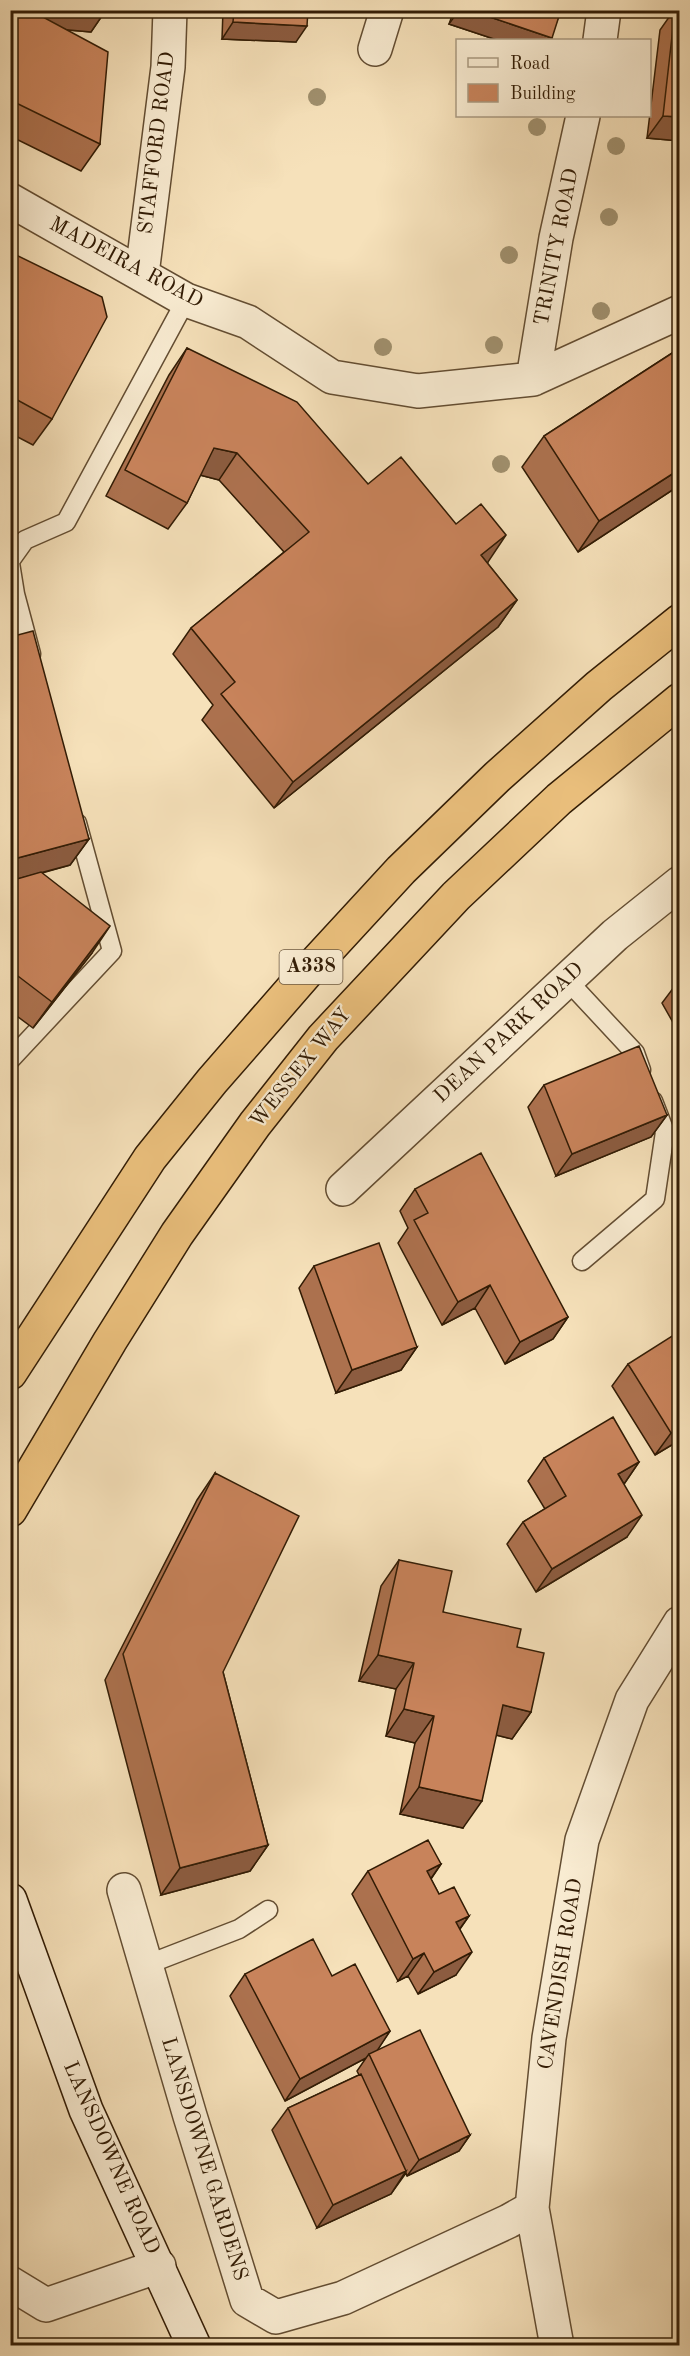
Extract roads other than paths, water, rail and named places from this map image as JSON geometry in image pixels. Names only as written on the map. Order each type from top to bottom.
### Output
[{"type":"highway","name":"A338","points":[[10,1372],[150,1158],[212,1081],[307,972],[401,870],[497,777],[598,686],[680,621]]},
{"type":"highway","name":"WESSEX WAY","points":[[10,1510],[110,1341],[177,1234],[255,1124],[323,1038],[473,880],[559,799],[680,700]]},
{"type":"street","name":"STAFFORD ROAD","points":[[142,274],[168,67],[170,10]]},
{"type":"street","points":[[375,49],[387,10]]},
{"type":"street","points":[[600,39],[604,10]]},
{"type":"street","name":"TRINITY ROAD","points":[[533,379],[556,238],[583,117]]},
{"type":"street","name":"MADEIRA ROAD","points":[[10,200],[186,300],[248,322],[332,377],[418,391],[533,379],[680,312]]},
{"type":"street","name":"DEAN PARK ROAD","points":[[343,1189],[615,935],[680,883]]},
{"type":"street","name":"CAVENDISH ROAD","points":[[557,2346],[532,2208],[549,2038],[582,1840],[632,1700],[680,1623]]},
{"type":"street","name":"LANSDOWNE GARDENS","points":[[124,1890],[247,2300],[276,2317],[343,2298],[509,2222],[532,2208]]},
{"type":"street","name":"LANSDOWNE ROAD","points":[[10,1900],[86,2110],[194,2346]]},
{"type":"street","points":[[10,2283],[46,2305],[159,2266]]},
{"type":"lane","points":[[37,675],[15,594],[10,562],[25,540],[66,522],[186,300]]},
{"type":"lane","points":[[10,1060],[112,951],[71,801]]},
{"type":"lane","points":[[567,980],[635,1053],[664,1132],[655,1199],[582,1261]]},
{"type":"lane","points":[[146,1965],[238,1929],[267,1910]]}]
